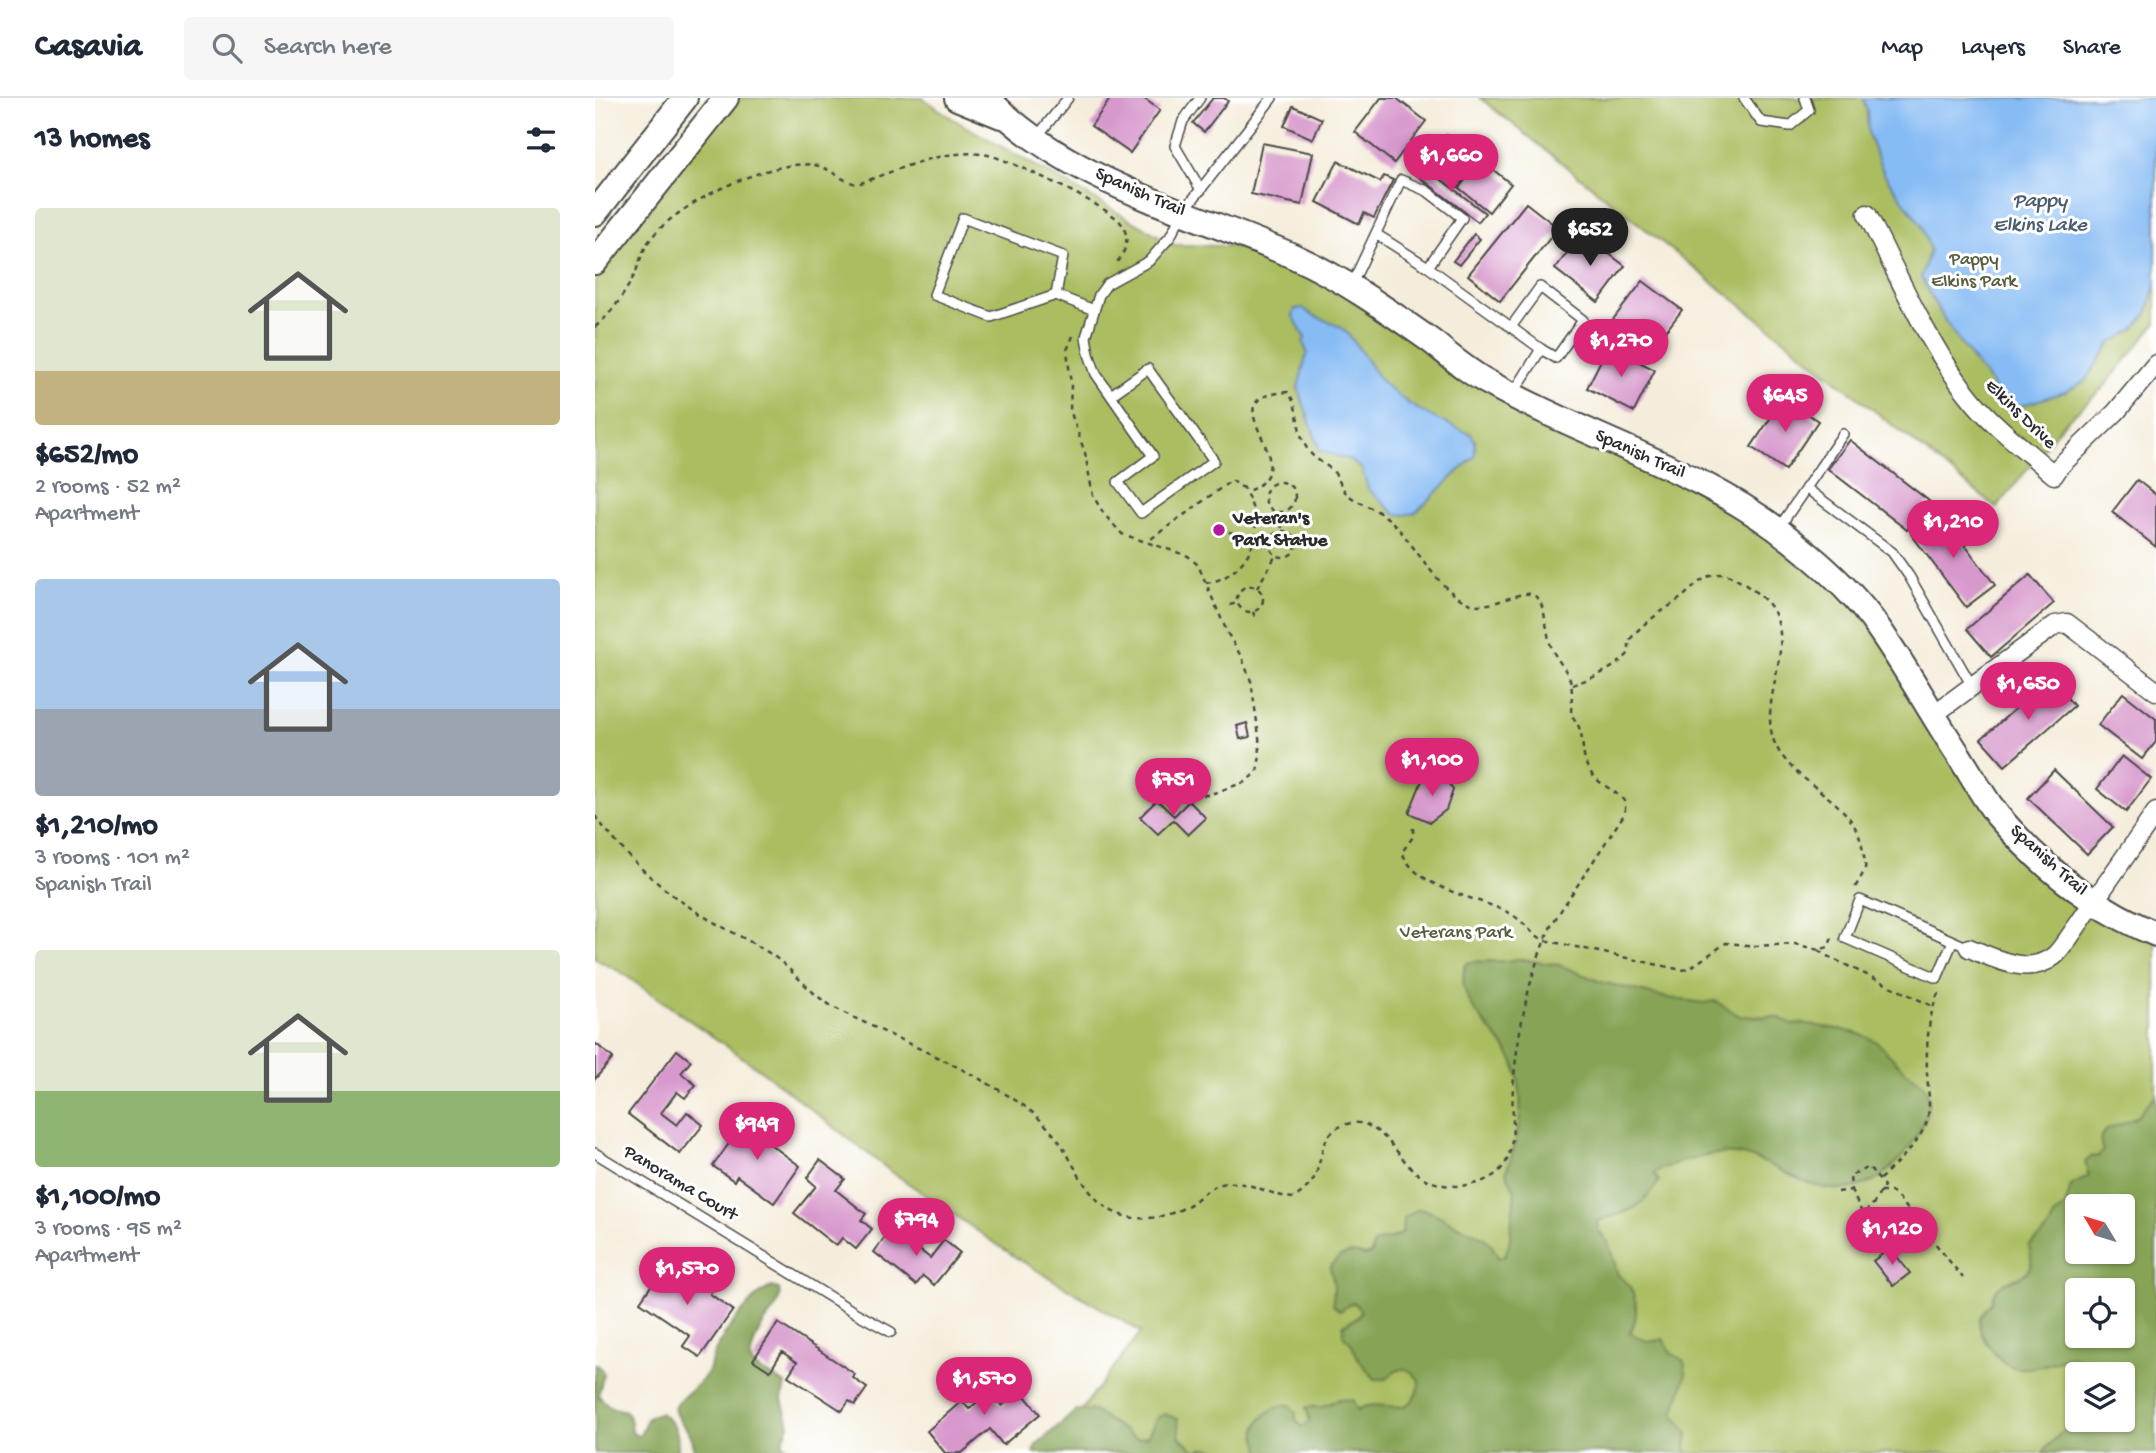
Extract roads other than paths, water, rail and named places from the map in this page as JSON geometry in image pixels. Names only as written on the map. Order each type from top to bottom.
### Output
[{"type":"street","points":[[595,214],[685,98]]},
{"type":"street","points":[[595,262],[726,98]]},
{"type":"street","name":"Spanish Trail","points":[[957,98],[1007,118]]},
{"type":"street","name":"Spanish Trail","points":[[987,98],[1007,118],[1076,164],[1183,212],[1294,257],[1351,287],[1486,382],[1681,473],[1744,506],[1840,582],[1878,627],[1997,815],[2057,874],[2094,902],[2156,934]]},
{"type":"street","name":"Elkins Drive","points":[[1867,214],[1924,324],[1958,382],[2002,431],[2054,475],[2116,412],[2156,364]]},
{"type":"street","points":[[1933,715],[2055,625],[2067,623],[2156,691]]},
{"type":"street","points":[[1961,944],[2011,965],[2034,965],[2053,957],[2156,813]]},
{"type":"lane","points":[[1036,138],[1068,98]]},
{"type":"lane","points":[[1201,98],[1182,121],[1175,146],[1201,190]]},
{"type":"lane","points":[[1111,395],[1148,369],[1214,461],[1141,513],[1118,482],[1153,456],[1111,395],[1096,373],[1086,337],[1090,309],[1107,284],[1149,261],[1170,237],[1183,212],[1272,98]]},
{"type":"lane","points":[[1744,98],[1761,122],[1790,126],[1808,110],[1805,98]]},
{"type":"lane","points":[[1351,287],[1401,180],[1427,191],[1462,218],[1428,267]]},
{"type":"lane","points":[[1056,295],[1063,257],[963,218],[934,295],[991,317],[1056,295],[1090,309]]},
{"type":"lane","points":[[1376,234],[1428,267],[1541,349],[1556,358],[1583,320],[1539,287],[1511,327]]},
{"type":"lane","points":[[1512,396],[1541,349]]},
{"type":"lane","points":[[1777,530],[1843,434]]},
{"type":"lane","points":[[1806,488],[1892,552],[1909,576],[1972,686]]},
{"type":"lane","points":[[1860,900],[1961,944],[1937,978],[1845,937],[1860,900]]},
{"type":"lane","name":"Panorama Court","points":[[595,1153],[856,1314],[891,1332]]},
{"type":"water","name":"Pappy Elkins Lake","points":[[1863,98],[2156,98],[2156,285],[2147,314],[2133,330],[2111,343],[2084,382],[2065,392],[2007,410],[1999,402],[1991,383],[1951,331],[1921,277],[1930,250],[1921,225],[1884,174],[1868,135],[1867,111]]},
{"type":"water","points":[[1303,308],[1345,331],[1380,379],[1400,397],[1434,418],[1471,434],[1475,441],[1475,456],[1415,513],[1395,514],[1368,489],[1362,469],[1350,460],[1320,451],[1298,388],[1307,352],[1303,343],[1305,338],[1293,316],[1295,309]]},
{"type":"place","name":"Veteran's Park Statue","points":[[1219,530]]},
{"type":"park label","name":"Pappy Elkins Park","points":[[1974,271]]},
{"type":"park label","name":"Veterans Park","points":[[1456,933]]}]
